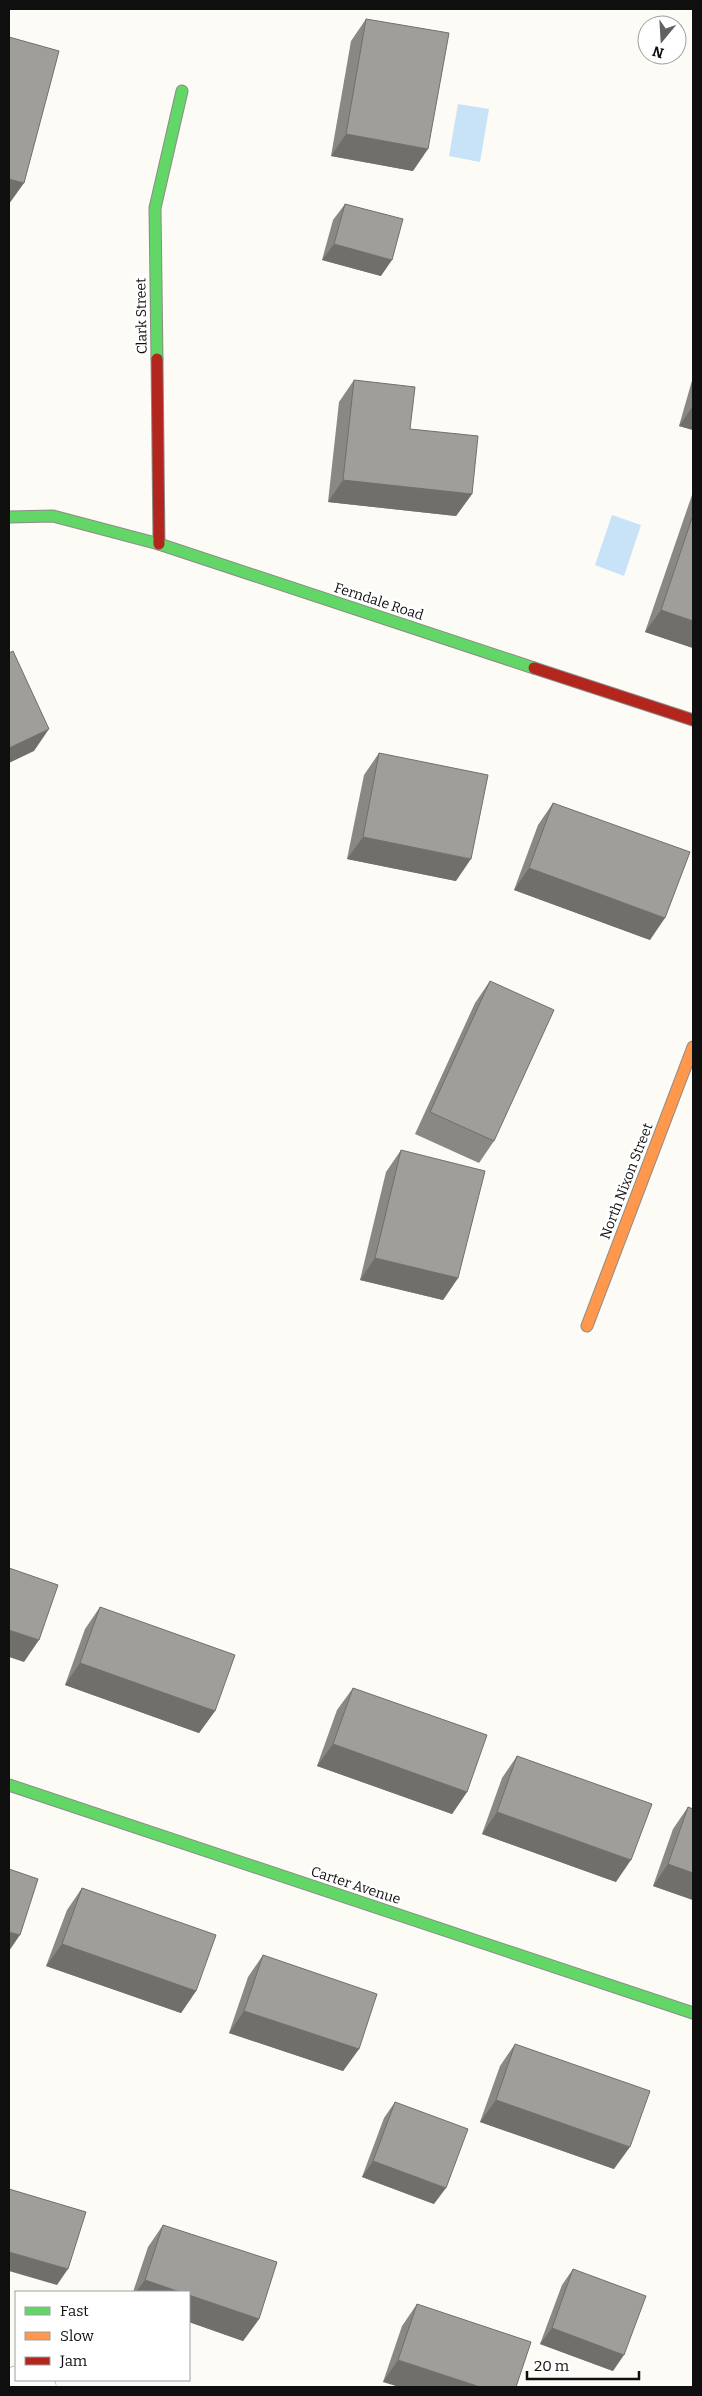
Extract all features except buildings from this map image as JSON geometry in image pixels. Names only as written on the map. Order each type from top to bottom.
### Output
[{"type":"street","name":"Clark Street","points":[[159,544],[155,208],[182,91]]},
{"type":"street","name":"Ferndale Road","points":[[9,517],[53,516],[159,544],[693,720]]},
{"type":"street","name":"North Nixon Street","points":[[587,1326],[693,1048]]},
{"type":"street","name":"Carter Avenue","points":[[9,1785],[693,2013]]},
{"type":"street","points":[[21,2381],[42,2387]]},
{"type":"water","points":[[458,104],[489,109],[480,162],[449,156]]},
{"type":"water","points":[[612,515],[641,525],[624,576],[595,565]]},
{"type":"traffic: fast","points":[[157,359],[155,208],[182,91]]},
{"type":"traffic: fast","points":[[9,517],[53,516],[159,544],[534,668]]},
{"type":"traffic: fast","points":[[9,1785],[693,2013]]},
{"type":"traffic: slow","points":[[587,1326],[693,1047]]},
{"type":"traffic: jam","points":[[157,359],[159,544]]},
{"type":"traffic: jam","points":[[534,668],[693,720]]}]
